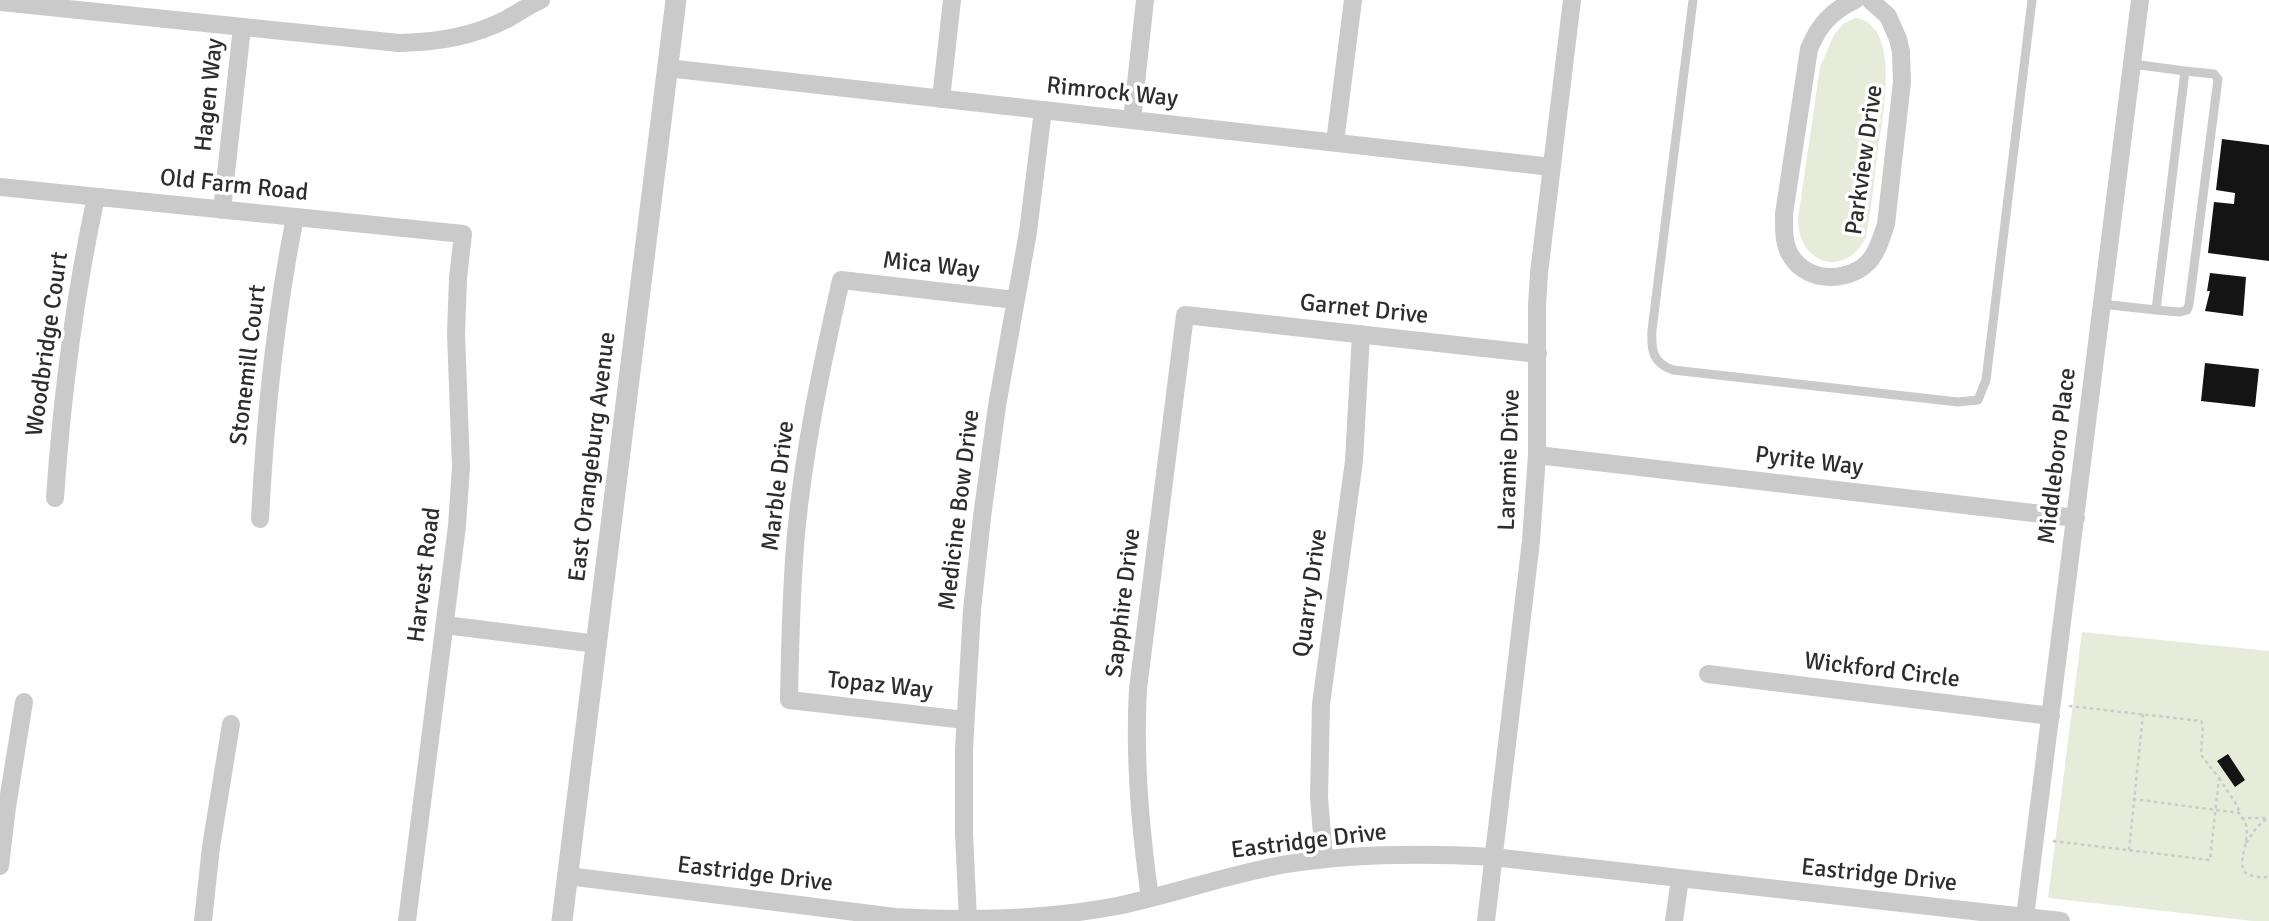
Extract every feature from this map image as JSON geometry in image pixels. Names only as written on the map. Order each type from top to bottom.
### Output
[{"type":"street","points":[[0,2],[399,43],[429,42],[475,33],[541,0]]},
{"type":"street","name":"East Orangeburg Avenue","points":[[562,921],[676,0]]},
{"type":"street","points":[[941,99],[952,0]]},
{"type":"street","points":[[1132,120],[1145,0]]},
{"type":"street","points":[[1335,142],[1353,0]]},
{"type":"street","name":"Laramie Drive","points":[[1486,921],[1531,541],[1537,455],[1539,273],[1572,0]]},
{"type":"street","name":"Parkview Drive","points":[[1855,0],[1837,8],[1828,17],[1815,35],[1809,50],[1784,214],[1784,230],[1790,256],[1807,271],[1830,277],[1852,273],[1870,260],[1880,245],[1886,224],[1902,82],[1901,52],[1899,39],[1888,16],[1870,0]]},
{"type":"street","name":"Middleboro Place","points":[[2025,917],[2140,0]]},
{"type":"street","name":"Hagen Way","points":[[222,210],[242,27]]},
{"type":"street","name":"Rimrock Way","points":[[667,68],[1552,167]]},
{"type":"street","name":"Medicine Bow Drive","points":[[968,920],[964,834],[965,720],[972,610],[997,407],[1028,232],[1043,110]]},
{"type":"street","name":"Old Farm Road","points":[[0,187],[463,234]]},
{"type":"street","name":"Woodbridge Court","points":[[55,498],[60,417],[70,337],[96,197]]},
{"type":"street","name":"Stonemill Court","points":[[260,519],[272,353],[295,217]]},
{"type":"street","name":"Harvest Road","points":[[407,921],[457,527],[461,467],[456,334],[463,234]]},
{"type":"street","name":"Mica Way","points":[[841,280],[1015,300]]},
{"type":"street","name":"Marble Drive","points":[[789,700],[790,624],[796,534],[806,453],[841,280]]},
{"type":"street","name":"Garnet Drive","points":[[1185,315],[1538,354]]},
{"type":"street","name":"Sapphire Drive","points":[[1150,898],[1141,839],[1137,781],[1138,688],[1185,315]]},
{"type":"street","name":"Quarry Drive","points":[[1324,859],[1319,786],[1321,704],[1352,473],[1361,334]]},
{"type":"street","name":"Pyrite Way","points":[[1537,455],[2076,518]]},
{"type":"street","points":[[444,625],[597,644]]},
{"type":"street","name":"Wickford Circle","points":[[1708,674],[2051,716]]},
{"type":"street","name":"Topaz Way","points":[[789,700],[965,720]]},
{"type":"street","points":[[0,866],[24,702]]},
{"type":"street","points":[[203,921],[211,847],[231,724]]},
{"type":"street","name":"Eastridge Drive","points":[[568,876],[792,913],[1000,920],[1053,916],[1150,898],[1235,875],[1324,859],[1444,854],[1493,857],[2061,921]]},
{"type":"street","points":[[1674,921],[1680,878]]},
{"type":"lane","points":[[1693,0],[1652,330],[1654,359],[1662,367],[1673,370],[1958,402],[1978,400],[1986,380],[2032,0]]},
{"type":"lane","points":[[2101,304],[2180,312],[2187,310],[2208,168],[2218,79],[2214,74],[2132,64]]},
{"type":"lane","points":[[2156,310],[2185,71]]},
{"type":"path","points":[[2069,706],[2203,722],[2201,755],[2219,778],[2246,823],[2242,858],[2246,872],[2252,877],[2269,877]]},
{"type":"path","points":[[2129,850],[2143,714]]},
{"type":"path","points":[[2052,841],[2210,860],[2219,778]]},
{"type":"path","points":[[2133,799],[2239,813]]},
{"type":"path","points":[[2241,818],[2267,818]]},
{"type":"path","points":[[2244,846],[2251,834],[2267,818]]},
{"type":"green space","points":[[1855,18],[1870,24],[1880,38],[1885,56],[1885,100],[1866,237],[1858,250],[1847,258],[1836,262],[1825,261],[1806,247],[1800,235],[1798,219],[1820,67],[1834,35],[1843,24]]},
{"type":"green space","points":[[2082,632],[2269,651],[2269,921],[2048,898]]},
{"type":"building","points":[[2222,139],[2269,145],[2269,261],[2208,253],[2214,202],[2234,204],[2235,193],[2216,190]]},
{"type":"building","points":[[2210,273],[2246,277],[2243,316],[2205,311],[2210,291],[2207,291]]},
{"type":"building","points":[[2205,363],[2259,369],[2255,407],[2201,401]]},
{"type":"building","points":[[2228,754],[2245,780],[2235,787],[2217,761]]}]
